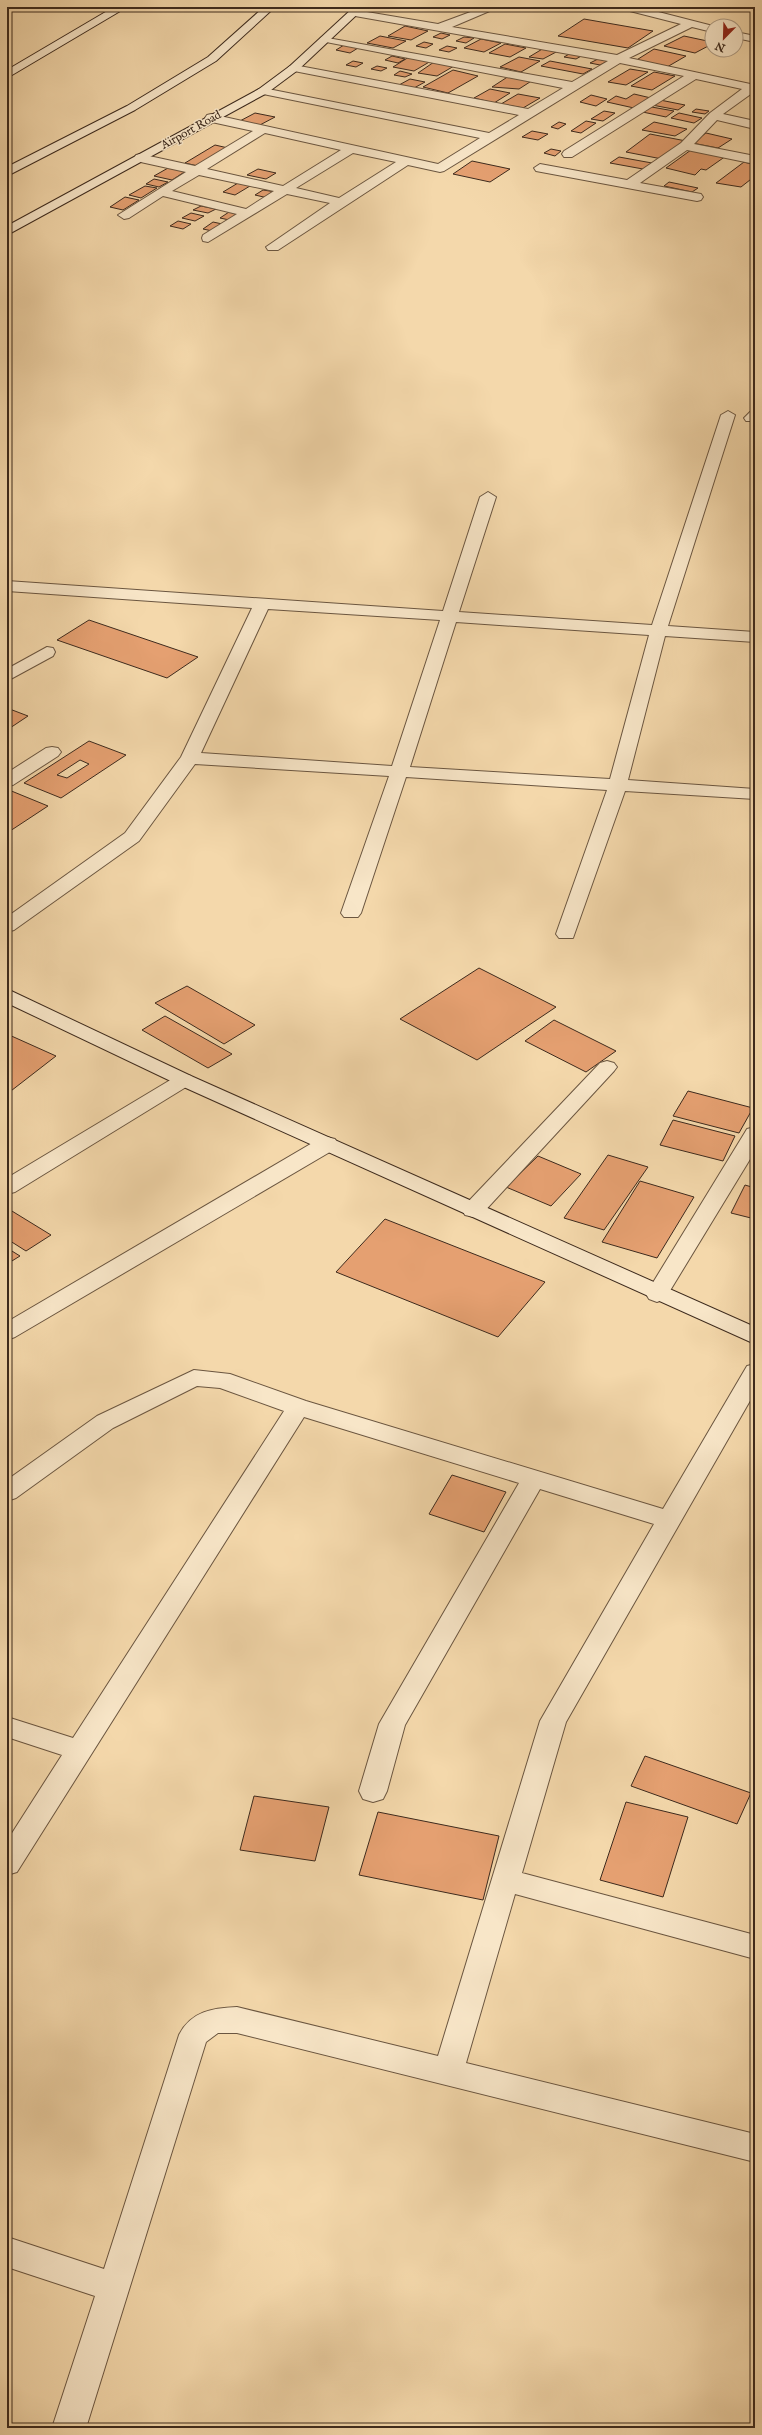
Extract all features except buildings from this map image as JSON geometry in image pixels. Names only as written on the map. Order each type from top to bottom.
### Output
[{"type":"street","points":[[7,75],[122,7]]},
{"type":"street","points":[[7,172],[131,108],[212,59],[270,7]]},
{"type":"street","points":[[440,28],[494,7]]},
{"type":"street","points":[[626,7],[704,27]]},
{"type":"street","points":[[747,7],[755,9]]},
{"type":"street","points":[[357,10],[440,28],[618,59],[753,88]]},
{"type":"street","name":"Airport Road","points":[[7,231],[262,91],[294,68],[357,10]]},
{"type":"street","points":[[211,118],[440,168],[618,59],[690,24]]},
{"type":"street","points":[[744,37],[755,39]]},
{"type":"street","points":[[326,39],[572,86]]},
{"type":"street","points":[[294,68],[529,113]]},
{"type":"street","points":[[568,154],[694,75]]},
{"type":"street","points":[[628,185],[685,146],[714,116],[753,88]]},
{"type":"street","points":[[262,91],[491,137]]},
{"type":"street","points":[[714,116],[755,125]]},
{"type":"street","points":[[124,215],[264,129]]},
{"type":"street","points":[[685,146],[755,160]]},
{"type":"street","points":[[208,238],[351,149]]},
{"type":"street","points":[[140,158],[341,202]]},
{"type":"street","points":[[273,247],[406,161]]},
{"type":"street","points":[[540,168],[697,197]]},
{"type":"street","points":[[161,192],[248,212]]},
{"type":"street","points":[[566,934],[616,787],[658,631],[728,415]]},
{"type":"street","points":[[351,913],[399,772],[488,497]]},
{"type":"street","points":[[7,586],[755,637]]},
{"type":"street","points":[[7,926],[132,837],[190,758],[262,604]]},
{"type":"street","points":[[7,676],[47,652]]},
{"type":"street","points":[[7,781],[52,752]]},
{"type":"street","points":[[190,758],[616,787],[755,794]]},
{"type":"street","points":[[7,995],[184,1080],[658,1294],[755,1336]]},
{"type":"street","points":[[473,1210],[607,1067]]},
{"type":"street","points":[[7,1187],[184,1080]]},
{"type":"street","points":[[658,1294],[755,1134]]},
{"type":"street","points":[[7,1332],[328,1144]]},
{"type":"street","points":[[448,2072],[553,1721],[755,1372]]},
{"type":"street","points":[[7,1492],[106,1422],[194,1378],[222,1380],[298,1407],[670,1520]]},
{"type":"street","points":[[7,1864],[298,1407]]},
{"type":"street","points":[[373,1791],[392,1724],[534,1478]]},
{"type":"street","points":[[7,1727],[79,1750]]},
{"type":"street","points":[[506,1880],[755,1947]]},
{"type":"street","points":[[69,2428],[194,2034],[212,2021],[237,2020],[755,2148]]},
{"type":"street","points":[[7,2252],[113,2287]]}]
